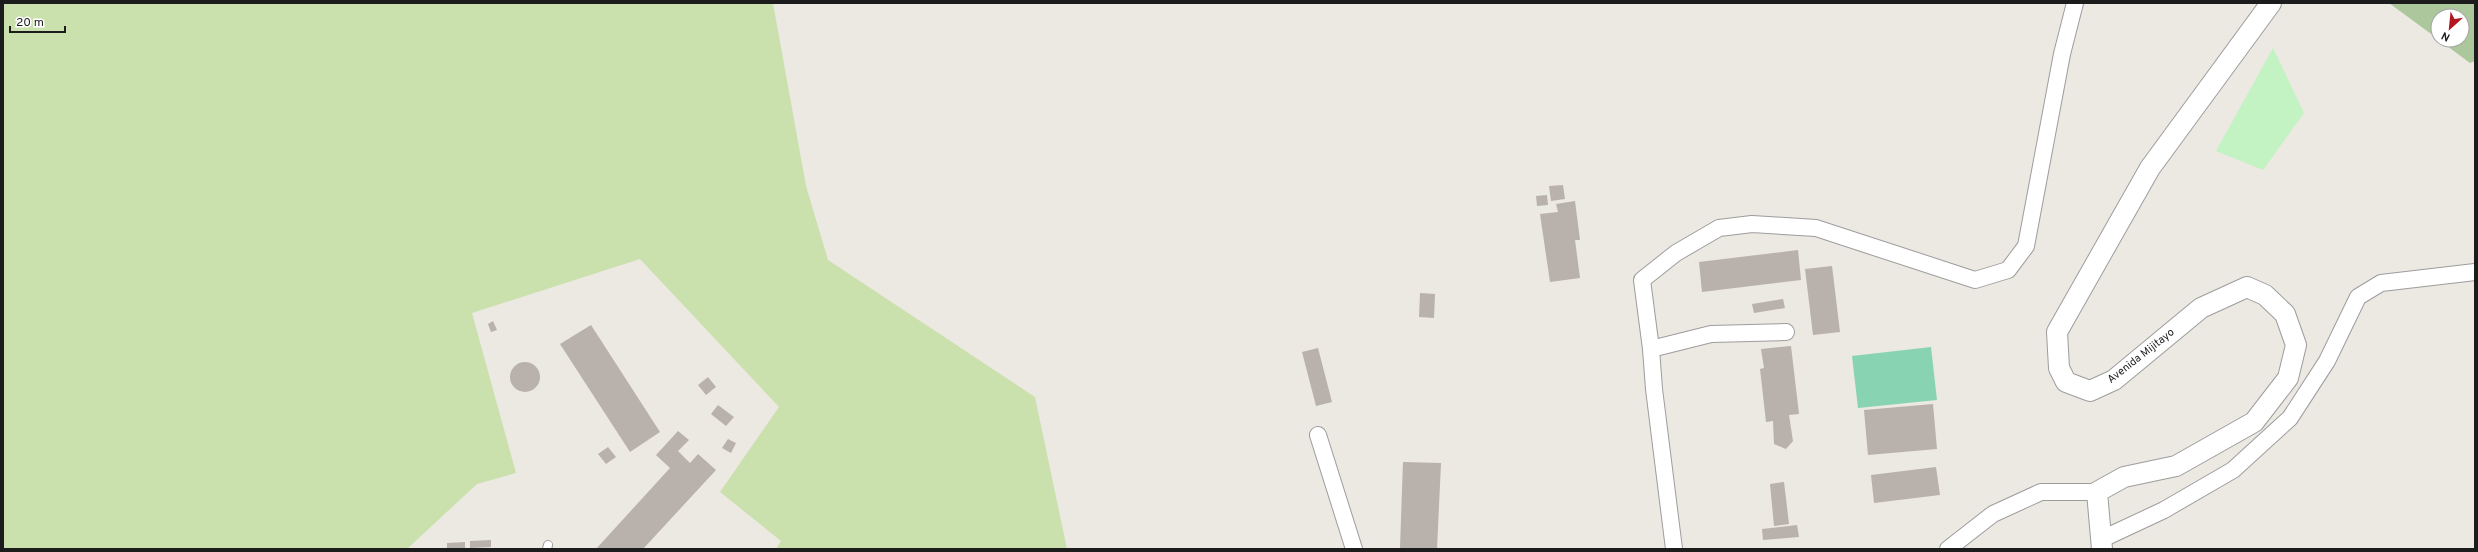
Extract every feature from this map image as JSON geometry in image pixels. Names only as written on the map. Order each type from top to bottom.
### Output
[{"type":"street","points":[[1674,549],[1654,389],[1652,349],[1642,280],[1676,253],[1719,228],[1752,224],[1816,228],[1975,280],[2008,270],[2026,246],[2062,54],[2075,3]]},
{"type":"street","name":"Avenida Mijitayo","points":[[2097,492],[2124,477],[2176,466],[2254,422],[2288,378],[2296,345],[2285,314],[2265,295],[2247,286],[2201,308],[2114,380],[2090,391],[2066,382],[2058,368],[2057,332],[2150,168],[2274,4]]},
{"type":"street","points":[[1948,549],[1993,514],[2040,492],[2097,492],[2102,544],[2233,470],[2290,418],[2327,361],[2358,297],[2381,283],[2475,272]]},
{"type":"street","points":[[1652,349],[1711,334],[1786,332]]},
{"type":"street","points":[[1318,435],[1354,549]]},
{"type":"green space","points":[[3,3],[773,3],[806,186],[828,260],[1035,397],[1067,549],[776,549],[781,541],[720,492],[779,407],[640,259],[472,313],[516,473],[477,484],[407,549],[3,549]]},
{"type":"green space","points":[[2389,3],[2475,3],[2475,61],[2470,63],[2450,48],[2470,48],[2470,8],[2430,8],[2430,33]]},
{"type":"green space","points":[[2273,48],[2304,113],[2263,170],[2216,151]]},
{"type":"green space","points":[[1931,347],[1937,400],[1858,408],[1852,356]]},
{"type":"building","points":[[1563,185],[1565,199],[1551,201],[1549,186]]},
{"type":"building","points":[[1547,195],[1548,205],[1537,206],[1536,196]]},
{"type":"building","points":[[1575,201],[1580,240],[1575,240],[1580,278],[1550,282],[1540,214],[1558,212],[1556,204]]},
{"type":"building","points":[[1798,250],[1801,280],[1702,292],[1699,262]]},
{"type":"building","points":[[1832,266],[1840,332],[1813,335],[1805,269]]},
{"type":"building","points":[[1420,293],[1435,294],[1434,318],[1419,317]]},
{"type":"building","points":[[1783,299],[1785,308],[1754,313],[1752,304]]},
{"type":"building","points":[[493,321],[497,330],[491,332],[488,324]]},
{"type":"building","points":[[591,325],[660,432],[630,452],[560,344]]},
{"type":"building","points":[[1791,346],[1799,414],[1789,415],[1793,441],[1786,449],[1774,444],[1773,421],[1766,422],[1760,369],[1764,368],[1761,349]]},
{"type":"building","points":[[1318,348],[1332,402],[1316,406],[1302,352]]},
{"type":"building","points":[[525,362],[536,366],[540,377],[536,388],[525,392],[514,388],[510,377],[514,366]]},
{"type":"building","points":[[708,377],[716,387],[706,395],[698,385]]},
{"type":"building","points":[[1933,404],[1937,449],[1868,455],[1864,410]]},
{"type":"building","points":[[718,405],[734,417],[726,426],[711,414]]},
{"type":"building","points":[[678,431],[689,440],[678,451],[690,463],[698,454],[716,470],[643,549],[596,549],[670,468],[656,455]]},
{"type":"building","points":[[728,439],[736,443],[731,453],[722,448]]},
{"type":"building","points":[[608,447],[616,457],[606,464],[598,454]]},
{"type":"building","points":[[1403,462],[1441,463],[1437,549],[1400,548]]},
{"type":"building","points":[[1936,467],[1940,495],[1874,503],[1871,475]]},
{"type":"building","points":[[1784,482],[1789,524],[1774,526],[1770,484]]},
{"type":"building","points":[[1797,525],[1799,537],[1763,540],[1762,529]]},
{"type":"building","points":[[491,540],[491,547],[470,548],[470,541]]},
{"type":"building","points":[[465,542],[465,549],[447,549],[447,543]]}]
